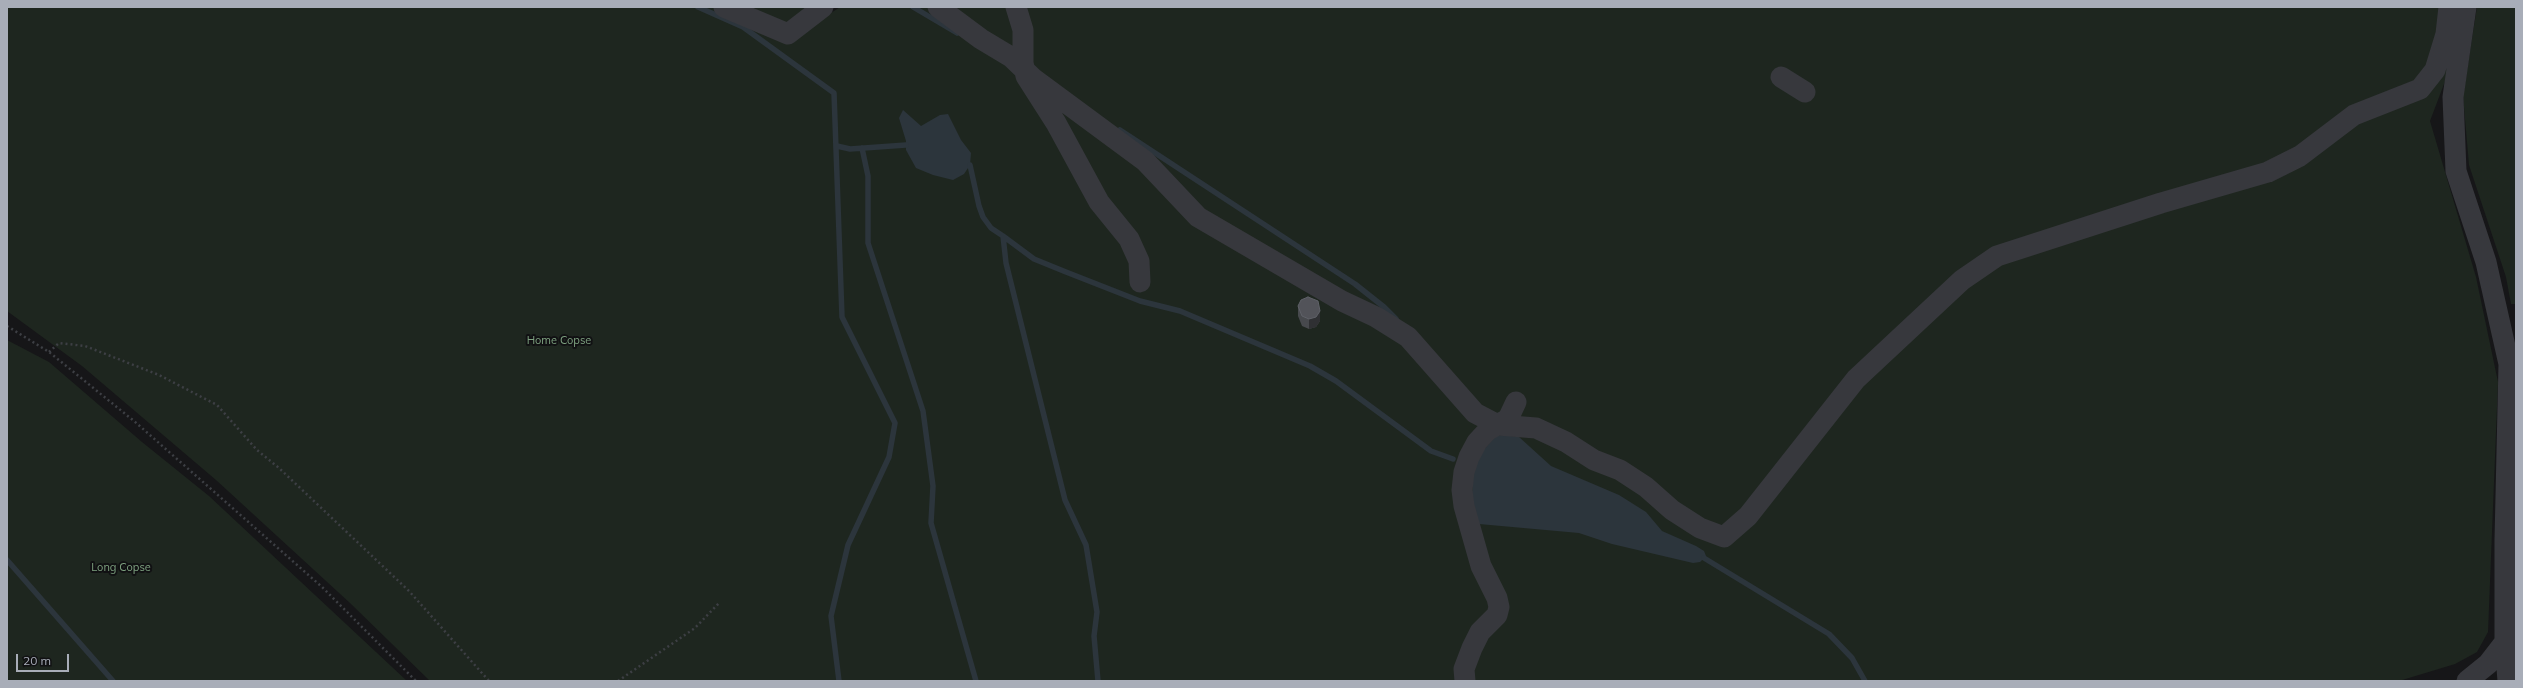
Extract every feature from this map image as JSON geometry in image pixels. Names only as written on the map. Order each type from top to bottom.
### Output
[{"type":"street","points":[[724,7],[788,34],[823,7]]},
{"type":"street","points":[[938,7],[981,39],[1011,57],[1025,70],[1145,161],[1198,216],[1342,301],[1376,317],[1408,337],[1475,413],[1496,424],[1536,428],[1566,442],[1594,460],[1620,470],[1646,487],[1672,510],[1700,528],[1724,538],[1748,516],[1856,379],[1962,280],[1997,256],[2161,203],[2268,172],[2300,156],[2354,115],[2420,89],[2435,70],[2446,34],[2449,7]]},
{"type":"street","points":[[1016,7],[1023,30],[1026,76],[1056,124],[1091,189],[1129,239],[1139,261],[1140,282]]},
{"type":"street","points":[[2466,7],[2453,97],[2456,171],[2486,262],[2509,364],[2505,540],[2505,642],[2508,681]]},
{"type":"street","points":[[1780,77],[1805,92]]},
{"type":"street","points":[[1465,681],[1464,669],[1472,648],[1480,632],[1497,615],[1499,607],[1477,553],[1464,506],[1463,484],[1468,457],[1477,442],[1496,424],[1508,419],[1516,402]]},
{"type":"street","points":[[2467,681],[2488,664],[2505,642]]},
{"type":"path","points":[[7,326],[49,352],[134,421],[322,587],[416,681]]},
{"type":"path","points":[[49,352],[59,343],[85,346],[159,375],[217,406],[257,450],[279,468],[410,591],[489,681]]},
{"type":"path","points":[[618,681],[695,628],[719,603]]},
{"type":"green space","name":"Home Copse","points":[[7,7],[807,7],[800,34],[840,7],[2463,7],[2461,39],[2430,121],[2476,277],[2498,382],[2488,632],[2477,652],[2455,664],[2399,681],[430,681],[350,603],[216,480],[82,366],[7,311]]},
{"type":"green space","points":[[2477,7],[2516,7],[2516,304],[2511,304],[2506,277],[2469,165],[2463,96]]},
{"type":"green space","name":"Long Copse","points":[[7,340],[49,362],[142,442],[209,496],[407,681],[7,681]]},
{"type":"shaded area","points":[[903,110],[921,126],[940,115],[948,114],[961,140],[971,153],[970,165],[964,174],[953,180],[933,175],[916,168],[906,150],[906,141],[899,118]]},
{"type":"shaded area","points":[[1503,435],[1519,437],[1551,466],[1619,495],[1646,512],[1662,531],[1696,546],[1704,551],[1706,556],[1700,562],[1693,563],[1612,544],[1579,533],[1479,524],[1471,512],[1474,461],[1496,436]]},
{"type":"building","points":[[1308,297],[1318,301],[1320,311],[1316,317],[1309,319],[1302,316],[1298,306],[1301,300]]},
{"type":"waterway","points":[[698,7],[743,27],[834,93],[842,317],[895,423],[889,457],[848,545],[831,616],[839,681]]},
{"type":"waterway","points":[[913,7],[957,33]]},
{"type":"waterway","points":[[1120,130],[1355,284],[1384,307],[1396,319]]},
{"type":"waterway","points":[[837,146],[850,149],[906,145]]},
{"type":"waterway","points":[[862,148],[868,176],[868,243],[923,411],[933,486],[931,523],[976,681]]},
{"type":"waterway","points":[[970,165],[979,206],[983,217],[991,228],[1003,236],[1006,263],[1065,500],[1086,545],[1097,612],[1094,636],[1098,681]]},
{"type":"waterway","points":[[1003,236],[1034,259],[1140,301],[1180,311],[1310,366],[1336,381],[1431,451],[1453,459]]},
{"type":"waterway","points":[[1704,558],[1829,634],[1852,658],[1865,681]]},
{"type":"waterway","points":[[7,560],[113,681]]}]
